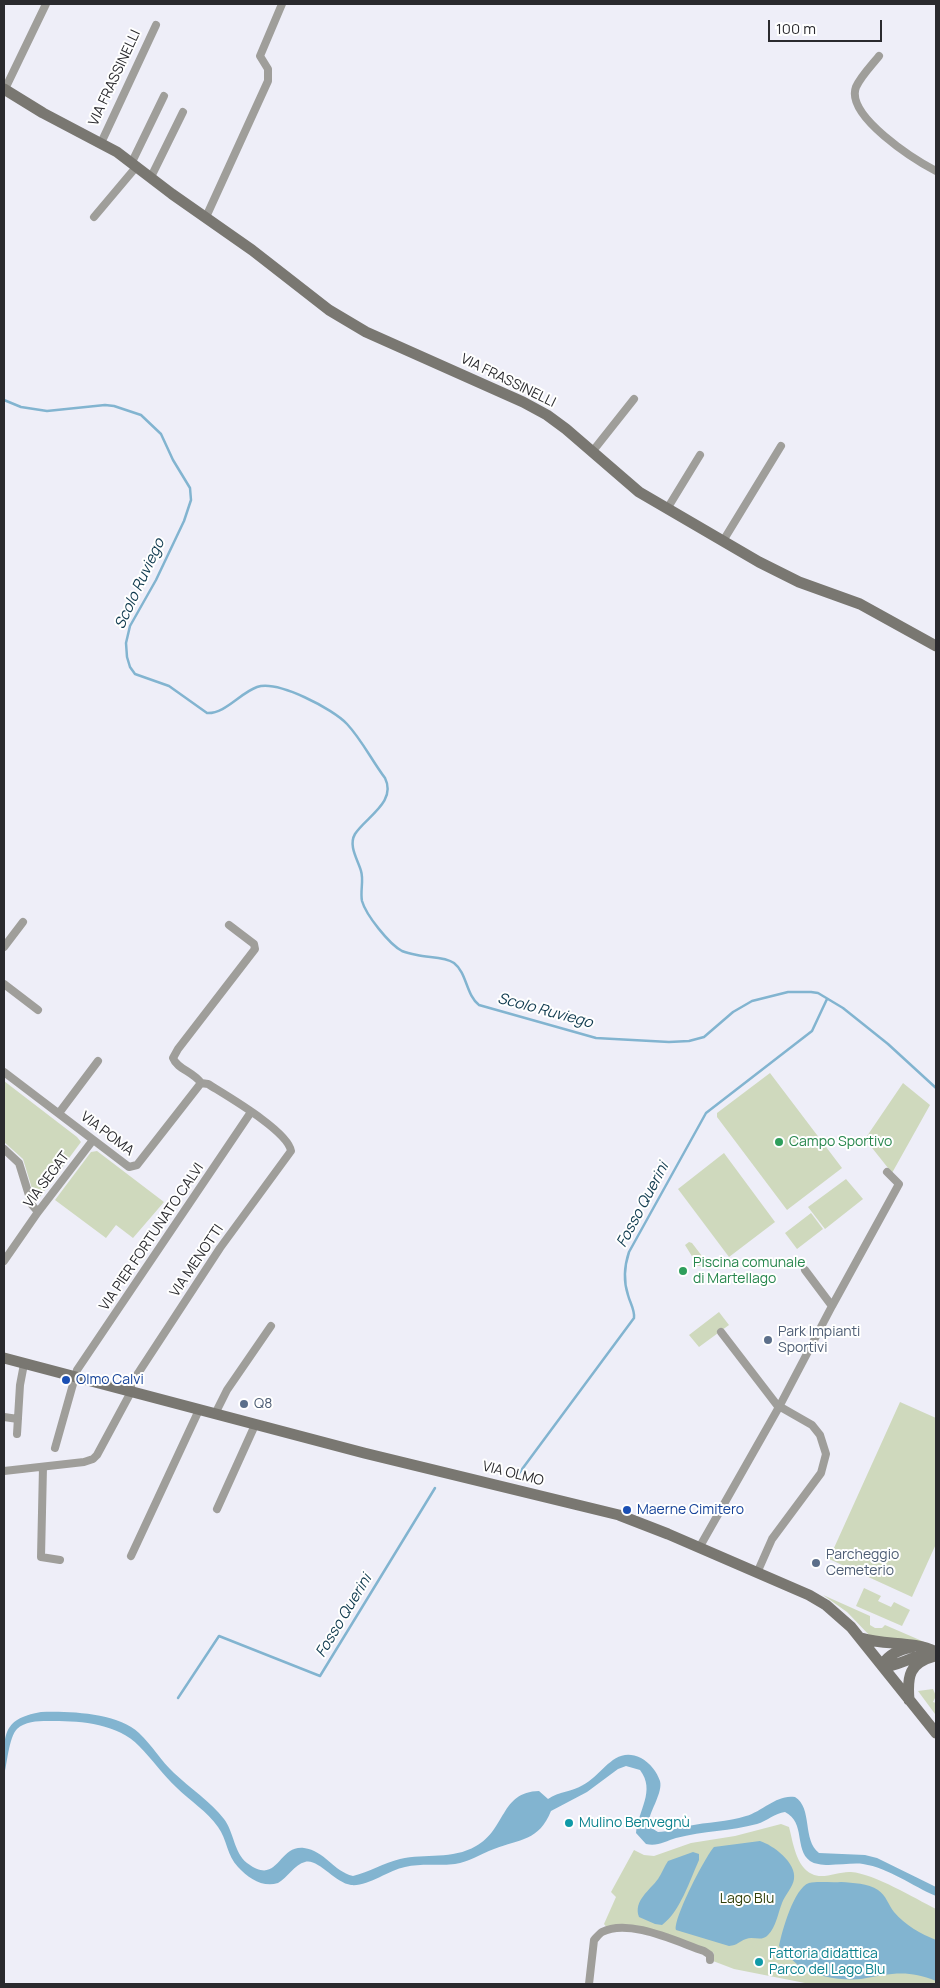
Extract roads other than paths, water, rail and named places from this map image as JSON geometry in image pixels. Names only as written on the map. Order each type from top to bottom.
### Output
[{"type":"street","name":"VIA FRASSINELLI","points":[[46,4],[4,89],[135,164],[252,250],[329,310],[349,322],[366,332],[523,402],[559,424],[639,492],[799,582],[860,604],[936,646]]},
{"type":"street","points":[[206,217],[268,81],[269,71],[260,56],[282,4]]},
{"type":"street","name":"VIA FRASSINELLI","points":[[101,143],[156,25]]},
{"type":"street","points":[[879,56],[856,86],[857,104],[870,121],[893,144],[918,162],[936,171]]},
{"type":"street","points":[[94,217],[135,164],[164,96]]},
{"type":"street","points":[[151,177],[184,112]]},
{"type":"street","points":[[592,452],[634,399]]},
{"type":"street","points":[[724,541],[781,446]]},
{"type":"street","points":[[668,509],[700,455]]},
{"type":"street","points":[[4,947],[23,922]]},
{"type":"street","points":[[229,925],[254,944],[255,949],[173,1058],[176,1063],[197,1076],[201,1083],[208,1084],[251,1112]]},
{"type":"street","points":[[4,984],[38,1010]]},
{"type":"street","points":[[59,1113],[98,1061]]},
{"type":"street","name":"VIA POMA","points":[[4,1072],[129,1167],[136,1165],[201,1083]]},
{"type":"street","name":"VIA MENOTTI","points":[[43,1467],[84,1462],[93,1459],[106,1439],[130,1392],[133,1381],[220,1248],[290,1155],[291,1148],[285,1139],[251,1112]]},
{"type":"street","name":"VIA PIER FORTUNATO CALVI","points":[[74,1377],[251,1112]]},
{"type":"street","name":"VIA SEGAT","points":[[4,1261],[38,1212],[93,1140]]},
{"type":"street","points":[[4,1149],[19,1164],[32,1205],[38,1212]]},
{"type":"street","points":[[699,1548],[779,1407],[899,1184],[887,1172]]},
{"type":"street","points":[[805,1270],[832,1306]]},
{"type":"street","points":[[215,1414],[227,1390],[271,1326]]},
{"type":"street","points":[[721,1332],[779,1407],[817,1430],[823,1441],[825,1460],[817,1478],[772,1540],[757,1573]]},
{"type":"street","name":"VIA OLMO","points":[[4,1358],[255,1425],[619,1515],[638,1522],[809,1595],[826,1605],[840,1616],[861,1638],[936,1732]]},
{"type":"street","points":[[17,1434],[20,1385],[24,1364]]},
{"type":"street","points":[[55,1448],[74,1377]]},
{"type":"street","points":[[131,1556],[199,1410]]},
{"type":"street","points":[[4,1417],[18,1419]]},
{"type":"street","points":[[217,1509],[255,1425]]},
{"type":"street","points":[[4,1471],[43,1467],[41,1557],[60,1560]]},
{"type":"street","points":[[861,1638],[872,1642],[916,1645],[936,1655]]},
{"type":"street","points":[[916,1645],[892,1654],[886,1658],[882,1666],[891,1666],[920,1656],[936,1655]]},
{"type":"street","points":[[910,1700],[908,1686],[912,1669],[918,1662],[936,1655]]},
{"type":"street","points":[[588,1984],[594,1940],[603,1932],[624,1928],[641,1929],[704,1951],[710,1955],[710,1960]]},
{"type":"water","points":[[41,1712],[79,1713],[106,1717],[130,1726],[144,1738],[174,1773],[219,1813],[230,1830],[239,1854],[247,1863],[258,1869],[266,1870],[272,1868],[288,1852],[304,1848],[318,1853],[340,1870],[353,1876],[400,1859],[458,1853],[476,1846],[486,1839],[517,1798],[526,1793],[539,1791],[548,1799],[583,1785],[616,1758],[623,1755],[632,1755],[647,1762],[655,1771],[660,1781],[660,1790],[649,1821],[653,1829],[658,1832],[739,1818],[752,1814],[776,1800],[795,1797],[801,1802],[804,1809],[811,1840],[819,1853],[865,1855],[877,1858],[936,1887],[936,1896],[873,1866],[863,1864],[821,1865],[810,1861],[802,1850],[796,1823],[785,1812],[761,1823],[676,1838],[658,1844],[646,1844],[636,1833],[645,1801],[645,1778],[640,1770],[626,1766],[618,1769],[587,1792],[551,1811],[546,1821],[535,1834],[465,1862],[405,1867],[371,1881],[351,1885],[339,1880],[315,1864],[305,1862],[298,1865],[278,1883],[261,1883],[251,1878],[234,1863],[221,1832],[214,1821],[172,1783],[139,1746],[121,1733],[110,1728],[88,1723],[65,1721],[40,1721],[25,1724],[14,1733],[4,1776],[5,1740],[11,1725],[18,1719]]},
{"type":"water","points":[[760,1841],[771,1846],[783,1856],[792,1867],[794,1873],[792,1885],[768,1935],[760,1939],[746,1939],[729,1946],[676,1930],[676,1924],[684,1902],[697,1875],[714,1847]]},
{"type":"water","points":[[693,1852],[699,1854],[699,1860],[684,1895],[674,1912],[662,1925],[639,1917],[638,1906],[640,1901],[658,1879],[668,1861]]},
{"type":"water","points":[[841,1882],[865,1885],[878,1890],[903,1921],[919,1932],[936,1940],[936,1981],[926,1977],[907,1974],[890,1974],[861,1979],[838,1979],[814,1973],[798,1965],[779,1946],[798,1893],[809,1883]]},
{"type":"waterway","name":"Scolo Ruviego","points":[[4,400],[21,407],[47,411],[105,405],[114,406],[141,415],[161,434],[173,460],[190,488],[191,500],[184,521],[156,580],[130,626],[126,643],[130,667],[135,674],[169,686],[207,713],[226,707],[257,687],[266,686],[305,697],[330,711],[347,724],[385,778],[388,787],[384,802],[360,828],[353,839],[354,853],[362,874],[362,901],[368,914],[379,929],[402,951],[421,956],[446,959],[454,963],[462,972],[471,996],[479,1005],[596,1038],[669,1042],[689,1041],[704,1037],[733,1012],[752,1001],[788,992],[818,993],[843,1008],[888,1044],[936,1088]]},
{"type":"waterway","name":"Fosso Querini","points":[[517,1476],[634,1318],[625,1279],[625,1268],[629,1252],[706,1113],[812,1031],[827,999]]},
{"type":"waterway","name":"Fosso Querini","points":[[178,1698],[219,1636],[320,1676],[435,1488]]},
{"type":"place","name":"Campo Sportivo","points":[[779,1142]]},
{"type":"place","name":"Piscina comunale di Martellago","points":[[683,1271]]},
{"type":"place","name":"Park Impianti Sportivi","points":[[768,1340]]},
{"type":"place","name":"Olmo Calvi","points":[[66,1380]]},
{"type":"place","name":"Q8","points":[[244,1404]]},
{"type":"place","name":"Maerne Cimitero","points":[[627,1510]]},
{"type":"place","name":"Parcheggio Cemeterio","points":[[816,1563]]},
{"type":"place","name":"Mulino Benvegnù","points":[[569,1823]]},
{"type":"place","name":"Fattoria didattica Parco del Lago Blu","points":[[759,1962]]},
{"type":"park label","name":"Lago Blu","points":[[747,1899]]}]
